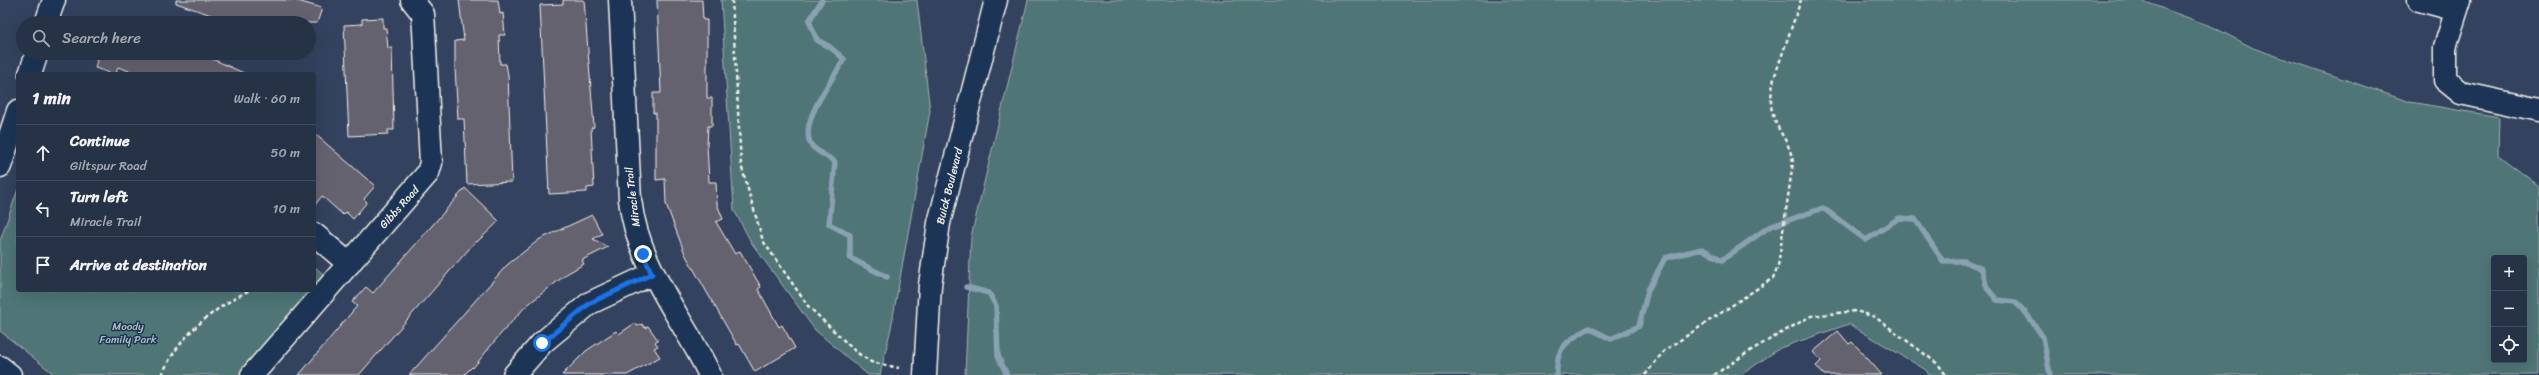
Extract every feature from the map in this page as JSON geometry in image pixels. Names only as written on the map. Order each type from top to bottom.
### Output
[{"type":"street","points":[[48,16],[54,0]]},
{"type":"street","name":"Gibbs Road","points":[[252,375],[428,173],[431,163],[423,14],[412,0]]},
{"type":"street","name":"Miracle Trail","points":[[620,0],[632,213],[638,238],[652,274],[710,375]]},
{"type":"street","name":"Buick Boulevard","points":[[925,375],[933,257],[940,222],[996,0]]},
{"type":"street","points":[[2419,0],[2458,5],[2445,47],[2445,80],[2461,93],[2539,110]]},
{"type":"street","points":[[31,72],[35,60]]},
{"type":"street","points":[[0,166],[16,117]]},
{"type":"street","points":[[316,236],[349,264]]},
{"type":"street","points":[[514,375],[542,343],[590,303],[652,274]]},
{"type":"street","points":[[0,367],[10,375]]},
{"type":"path","points":[[732,0],[741,165],[763,241],[808,306],[856,352],[871,362],[899,368]]},
{"type":"path","points":[[1645,375],[1664,351],[1773,278],[1778,266],[1790,174],[1793,162],[1790,146],[1773,116],[1771,91],[1774,78],[1801,0]]},
{"type":"path","points":[[162,375],[167,363],[181,344],[206,317],[247,292]]},
{"type":"path","points":[[1714,375],[1754,349],[1810,316],[1856,311],[1875,317],[1938,364],[1946,375]]},
{"type":"green space","points":[[721,0],[917,0],[930,111],[891,328],[880,375],[868,375],[815,330],[751,242],[734,210]]},
{"type":"green space","points":[[1028,0],[2140,0],[2213,27],[2253,48],[2410,102],[2499,117],[2498,155],[2539,186],[2539,375],[1929,375],[1926,370],[1849,324],[1780,348],[1741,375],[965,375],[971,237]]},
{"type":"green space","name":"Moody Family Park","points":[[16,195],[16,292],[310,292],[238,375],[55,375],[0,331],[0,241]]},
{"type":"green space","points":[[316,268],[323,274],[316,285]]},
{"type":"building","points":[[176,0],[294,0],[322,8],[316,23],[316,16],[214,16],[176,3]]},
{"type":"building","points":[[459,0],[498,0],[500,14],[503,13],[505,35],[499,35],[500,64],[506,64],[508,75],[512,182],[467,184],[464,119],[458,119],[455,68],[455,41],[464,40]]},
{"type":"building","points":[[563,0],[584,0],[594,127],[591,128],[594,187],[587,188],[587,192],[549,194],[540,5],[563,4]]},
{"type":"building","points":[[657,0],[702,0],[703,20],[707,20],[707,98],[712,98],[712,126],[708,126],[707,145],[709,182],[716,182],[717,204],[723,219],[716,222],[735,254],[740,251],[761,287],[758,289],[779,327],[782,325],[795,348],[755,372],[739,344],[737,345],[685,254],[666,204],[665,179],[656,180],[656,113],[653,113],[653,93],[661,93]]},
{"type":"building","points":[[383,18],[383,28],[386,28],[388,48],[392,48],[394,130],[388,130],[388,134],[349,136],[344,25],[362,24],[362,19]]},
{"type":"building","points":[[97,60],[215,60],[242,72],[132,72],[118,67],[117,72],[107,72],[95,68]]},
{"type":"building","points":[[316,135],[375,186],[364,199],[367,202],[353,219],[346,212],[343,215],[322,196],[316,204]]},
{"type":"building","points":[[465,188],[499,221],[477,242],[476,241],[359,375],[299,375],[357,306],[352,302],[366,287],[373,293]]},
{"type":"building","points":[[592,215],[602,234],[593,239],[608,247],[582,260],[584,264],[568,273],[526,306],[473,368],[472,367],[464,375],[409,375],[507,265],[540,239]]},
{"type":"building","points":[[635,323],[637,326],[642,324],[645,328],[648,326],[658,340],[655,342],[658,346],[654,348],[660,357],[627,375],[562,375],[586,351],[616,331],[619,334]]},
{"type":"building","points":[[1838,331],[1849,344],[1852,342],[1860,350],[1882,375],[1824,375],[1816,366],[1821,361],[1813,352]]},
{"type":"waterway","points":[[822,0],[809,21],[817,40],[830,47],[844,59],[812,114],[808,137],[814,148],[835,162],[829,224],[850,235],[850,258],[887,277]]},
{"type":"waterway","points":[[1557,375],[1557,365],[1560,351],[1574,337],[1589,328],[1611,339],[1639,326],[1648,290],[1665,258],[1702,249],[1722,260],[1769,227],[1823,208],[1866,240],[1899,218],[1915,219],[1943,261],[1964,261],[1982,269],[1987,288],[1997,300],[2015,302],[2026,313],[2043,337],[2050,375]]},
{"type":"waterway","points":[[966,287],[989,293],[996,306],[998,356],[1007,375]]},
{"type":"route","points":[[542,343],[567,320],[590,303],[631,282],[652,274],[643,254]]}]
